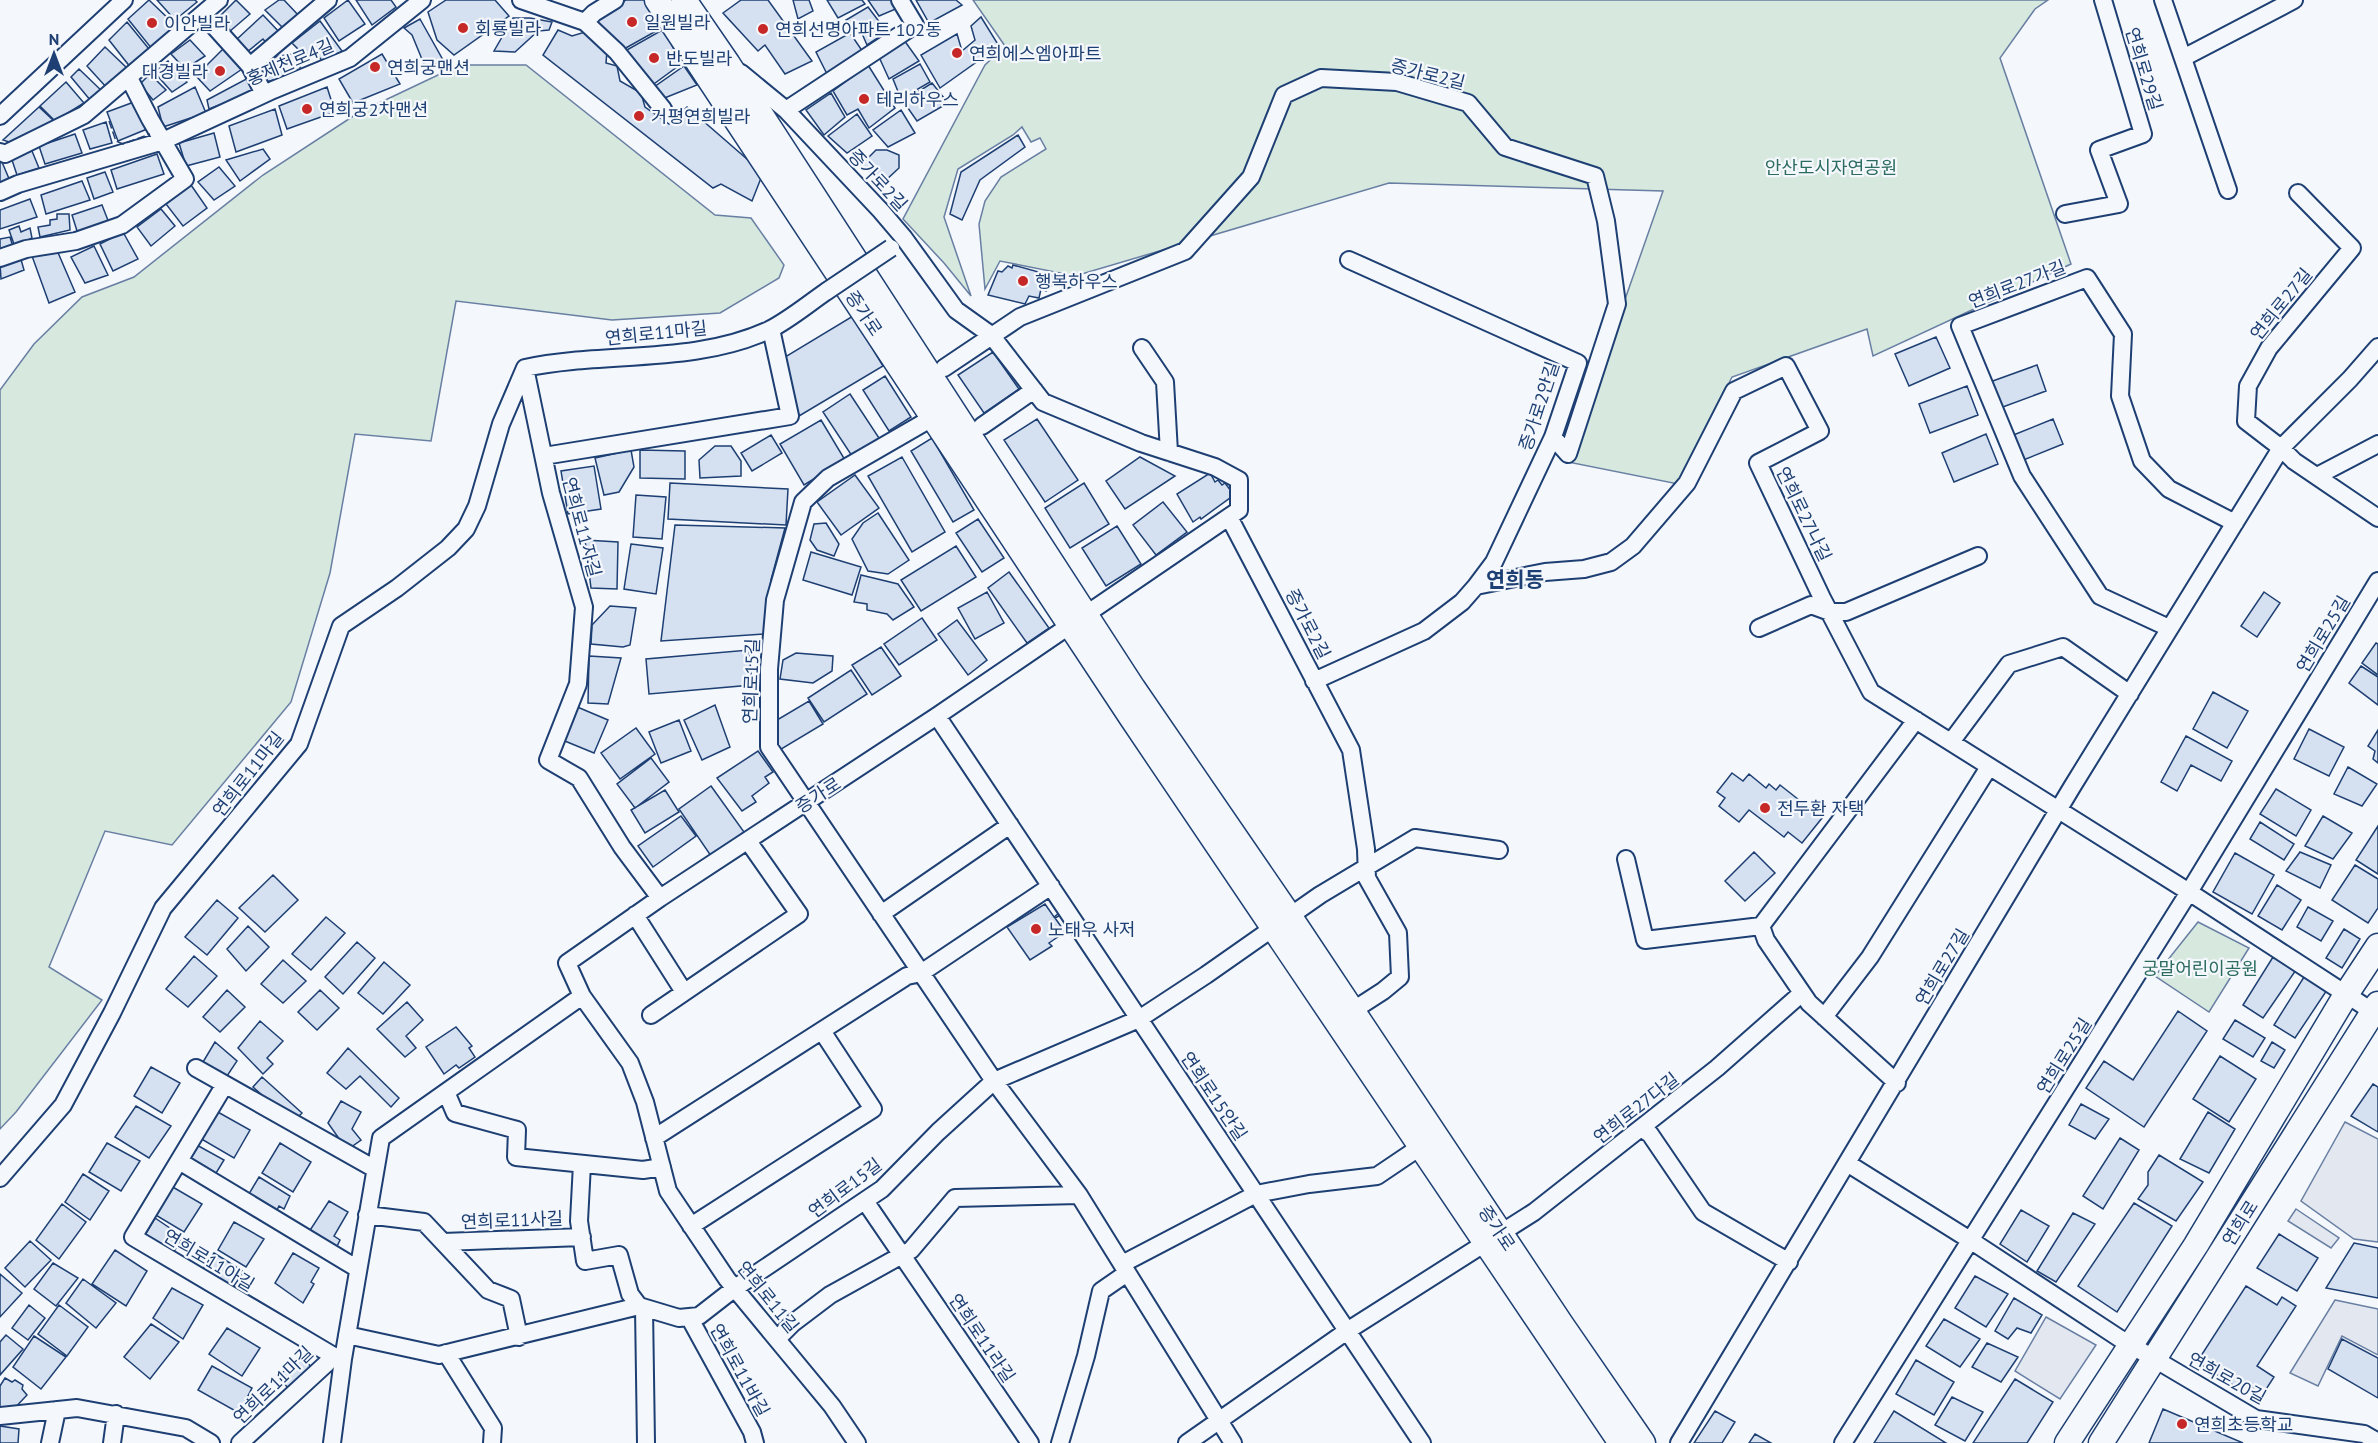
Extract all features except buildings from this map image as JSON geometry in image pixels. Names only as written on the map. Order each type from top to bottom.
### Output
[{"type":"main road","name":"증가로","points":[[657,0],[915,388],[932,418],[1078,621],[1282,922],[1420,1147],[1493,1239],[1643,1443]]},
{"type":"main road","name":"증가로","points":[[684,0],[1078,621]]},
{"type":"main road","name":"증가로","points":[[1282,922],[1352,1011],[1621,1443]]},
{"type":"main road","name":"연희로","points":[[2067,1443],[2133,1345],[2230,1190],[2347,993],[2378,946]]},
{"type":"main road","name":"연희로","points":[[2101,1443],[2376,1010]]},
{"type":"street","points":[[0,116],[124,0]]},
{"type":"street","points":[[0,152],[5,154],[84,115],[219,0]]},
{"type":"street","name":"홍제천로4길","points":[[250,66],[328,0]]},
{"type":"street","name":"홍제천로4길","points":[[0,192],[18,184],[163,141],[350,57],[422,0]]},
{"type":"street","points":[[521,0],[585,22],[617,52],[663,110]]},
{"type":"street","points":[[585,22],[615,0]]},
{"type":"street","points":[[786,110],[915,25],[900,0]]},
{"type":"street","name":"연희로29길","points":[[2065,214],[2119,204],[2099,150],[2143,134],[2103,0]]},
{"type":"street","points":[[2163,0],[2228,190]]},
{"type":"street","points":[[2183,57],[2294,0]]},
{"type":"street","points":[[203,14],[250,66],[264,94]]},
{"type":"street","name":"증가로2길","points":[[724,60],[786,110],[956,310],[991,335],[1043,402],[1169,452],[1215,467],[1239,480],[1239,510],[1229,517],[1351,750],[1366,849],[1365,867]]},
{"type":"street","points":[[0,258],[26,249],[76,241],[122,225],[185,179],[129,78]]},
{"type":"street","name":"증가로2길","points":[[991,335],[1020,317],[1185,250],[1251,177],[1284,95],[1321,78],[1397,82],[1468,104],[1505,147],[1595,176],[1606,221],[1617,304],[1568,454],[1553,438]]},
{"type":"street","name":"연희로27길","points":[[2281,448],[2246,421],[2248,386],[2269,348],[2352,248],[2298,192]]},
{"type":"street","name":"연희로11마길","points":[[0,1178],[63,1105],[112,1013],[163,908],[299,744],[341,626],[406,582],[448,548],[466,529],[477,506],[501,424],[525,368],[552,362],[684,353],[746,339],[771,329],[898,243]]},
{"type":"street","name":"증가로2안길","points":[[1314,681],[1424,631],[1462,602],[1476,586],[1494,562],[1553,438],[1578,363],[1348,260]]},
{"type":"street","name":"연희로27가길","points":[[2169,628],[2100,596],[2022,476],[1960,326],[2087,278],[2123,334],[2120,396],[2142,461],[2169,489],[2235,523]]},
{"type":"street","name":"연희로11자길","points":[[660,898],[622,847],[579,778],[548,760],[578,684],[584,607],[544,456],[790,416],[771,329]]},
{"type":"street","points":[[944,368],[991,335]]},
{"type":"street","name":"연희로27길","points":[[1679,1443],[2169,628],[2281,448],[2350,379],[2378,347]]},
{"type":"street","points":[[1142,348],[1166,382],[1169,452]]},
{"type":"street","name":"연희로27나길","points":[[1476,586],[1611,562],[1633,546],[1687,483],[1734,391],[1786,366],[1820,431],[1758,463],[1871,692],[2060,811]]},
{"type":"street","points":[[525,368],[544,456]]},
{"type":"street","points":[[982,426],[1034,390]]},
{"type":"street","name":"연희로15길","points":[[932,418],[828,478],[804,501],[775,600],[769,669],[770,747],[994,1081],[1079,1195],[1233,1443]]},
{"type":"street","points":[[2317,476],[2378,444]]},
{"type":"street","points":[[2281,448],[2294,461],[2378,518]]},
{"type":"street","name":"증가로","points":[[567,963],[660,898],[937,716],[1229,517]]},
{"type":"street","points":[[1760,628],[1811,605],[1831,612],[1846,612],[1978,556]]},
{"type":"street","name":"연희로25길","points":[[1843,1443],[2189,892],[2378,581]]},
{"type":"street","points":[[1951,742],[2009,664],[2063,647],[2130,694]]},
{"type":"street","name":"연희로15안길","points":[[937,716],[1422,1443]]},
{"type":"street","points":[[1626,859],[1645,940],[1761,926],[1916,720]]},
{"type":"street","points":[[1824,1017],[1870,957],[1989,767]]},
{"type":"street","points":[[2060,811],[2376,1010]]},
{"type":"street","points":[[881,914],[1010,825]]},
{"type":"street","points":[[994,1081],[1139,1019],[1365,867],[1415,838],[1499,850]]},
{"type":"street","points":[[651,1015],[799,914],[748,841]]},
{"type":"street","points":[[1352,1011],[1383,992],[1400,978],[1398,933],[1367,878],[1365,867]]},
{"type":"street","points":[[654,1138],[907,976],[921,973],[1051,886]]},
{"type":"street","points":[[636,915],[684,992]]},
{"type":"street","points":[[1761,926],[1766,940],[1809,1003],[1897,1083]]},
{"type":"street","name":"연희로11길","points":[[567,963],[582,996],[630,1063],[645,1102],[668,1191],[735,1288],[832,1406],[857,1443]]},
{"type":"street","name":"연희로27다길","points":[[1493,1239],[1534,1212],[1717,1068],[1802,993]]},
{"type":"street","points":[[332,1443],[337,1357],[347,1335],[381,1138],[582,996]]},
{"type":"street","points":[[691,1226],[873,1109],[822,1031]]},
{"type":"street","points":[[196,1068],[224,1086],[375,1169]]},
{"type":"street","name":"연희로15길","points":[[735,1288],[882,1189],[938,1131],[994,1081]]},
{"type":"street","name":"연희로11아길","points":[[224,1086],[133,1237],[337,1357]]},
{"type":"street","points":[[446,1092],[455,1113],[517,1130],[516,1157],[643,1170],[662,1167]]},
{"type":"street","points":[[1641,1128],[1650,1134],[1703,1212],[1789,1262]]},
{"type":"street","points":[[1060,1443],[1086,1356],[1101,1291],[1124,1269],[1256,1194],[1309,1184],[1377,1176],[1420,1147]]},
{"type":"street","points":[[179,1161],[358,1269]]},
{"type":"street","points":[[1847,1163],[2133,1345]]},
{"type":"street","name":"연희로11사길","points":[[582,1164],[579,1221],[585,1261],[619,1255],[630,1294],[642,1307]]},
{"type":"street","points":[[777,1339],[793,1323],[830,1295],[911,1250],[955,1198],[1079,1195]]},
{"type":"street","name":"연희로11라길","points":[[864,1201],[1030,1443]]},
{"type":"street","name":"연희로11사길","points":[[367,1215],[424,1222],[488,1290],[511,1299],[519,1337]]},
{"type":"street","name":"연희로11사길","points":[[443,1242],[582,1237]]},
{"type":"street","points":[[1187,1443],[1347,1330],[1493,1239]]},
{"type":"street","points":[[347,1335],[439,1355],[642,1307],[679,1318],[699,1316],[735,1288]]},
{"type":"street","points":[[642,1307],[646,1443]]},
{"type":"street","name":"연희로11바길","points":[[689,1317],[752,1432],[755,1443]]},
{"type":"street","name":"연희로20길","points":[[2133,1345],[2256,1419],[2364,1434],[2378,1442]]},
{"type":"street","points":[[446,1353],[493,1428],[492,1443]]},
{"type":"street","name":"연희로11마길","points":[[240,1443],[337,1357]]},
{"type":"street","points":[[0,1416],[77,1408],[186,1428],[194,1438],[211,1443]]},
{"type":"street","points":[[50,1443],[57,1410]]},
{"type":"street","points":[[112,1443],[116,1414]]},
{"type":"green space","name":"안산도시자연공원","points":[[973,0],[2048,0],[2035,9],[2000,58],[2071,264],[1873,356],[1867,329],[1732,377],[1678,484],[1568,462],[1663,191],[1389,183],[1075,276],[1000,261],[985,289],[979,224],[985,201],[1001,177],[1046,149],[1040,138],[1031,142],[1022,127],[958,169],[944,217],[971,296],[903,219],[985,65],[1005,46]]},
{"type":"green space","points":[[459,65],[526,65],[715,215],[751,218],[784,265],[779,278],[720,313],[612,320],[456,301],[431,441],[355,434],[330,573],[291,702],[172,845],[105,831],[49,967],[102,1000],[16,1112],[0,1129],[0,390],[34,344],[82,297],[134,277],[263,175],[358,113]]},
{"type":"green space","name":"궁말어린이공원","points":[[2198,922],[2249,948],[2209,1012],[2155,976]]},
{"type":"shaded area","points":[[2345,1122],[2378,1139],[2378,1242],[2354,1239],[2301,1201]]},
{"type":"shaded area","points":[[2296,1209],[2339,1238],[2331,1248],[2288,1221]]},
{"type":"shaded area","points":[[2335,1300],[2378,1309],[2378,1355],[2342,1336],[2318,1386],[2290,1373]]},
{"type":"shaded area","points":[[2046,1317],[2096,1345],[2060,1399],[2015,1371]]},
{"type":"fence","points":[[109,121],[116,141],[123,144],[150,134]]},
{"type":"place","name":"일원빌라","points":[[632,22]]},
{"type":"place","name":"이안빌라","points":[[152,23]]},
{"type":"place","name":"회룡빌라","points":[[463,28]]},
{"type":"place","name":"연희선명아파트 102동","points":[[763,29]]},
{"type":"place","name":"연희에스엠아파트","points":[[957,53]]},
{"type":"place","name":"반도빌라","points":[[654,58]]},
{"type":"place","name":"연희궁맨션","points":[[375,67]]},
{"type":"place","name":"대경빌라","points":[[220,71]]},
{"type":"place","name":"테리하우스","points":[[864,99]]},
{"type":"place","name":"연희궁2차맨션","points":[[307,109]]},
{"type":"place","name":"거평연희빌라","points":[[639,116]]},
{"type":"place","name":"행복하우스","points":[[1023,281]]},
{"type":"place","name":"전두환 자택","points":[[1765,808]]},
{"type":"place","name":"노태우 사저","points":[[1036,929]]},
{"type":"place","name":"연희초등학교","points":[[2182,1424]]},
{"type":"district","name":"연희동","points":[[1515,579]]}]
